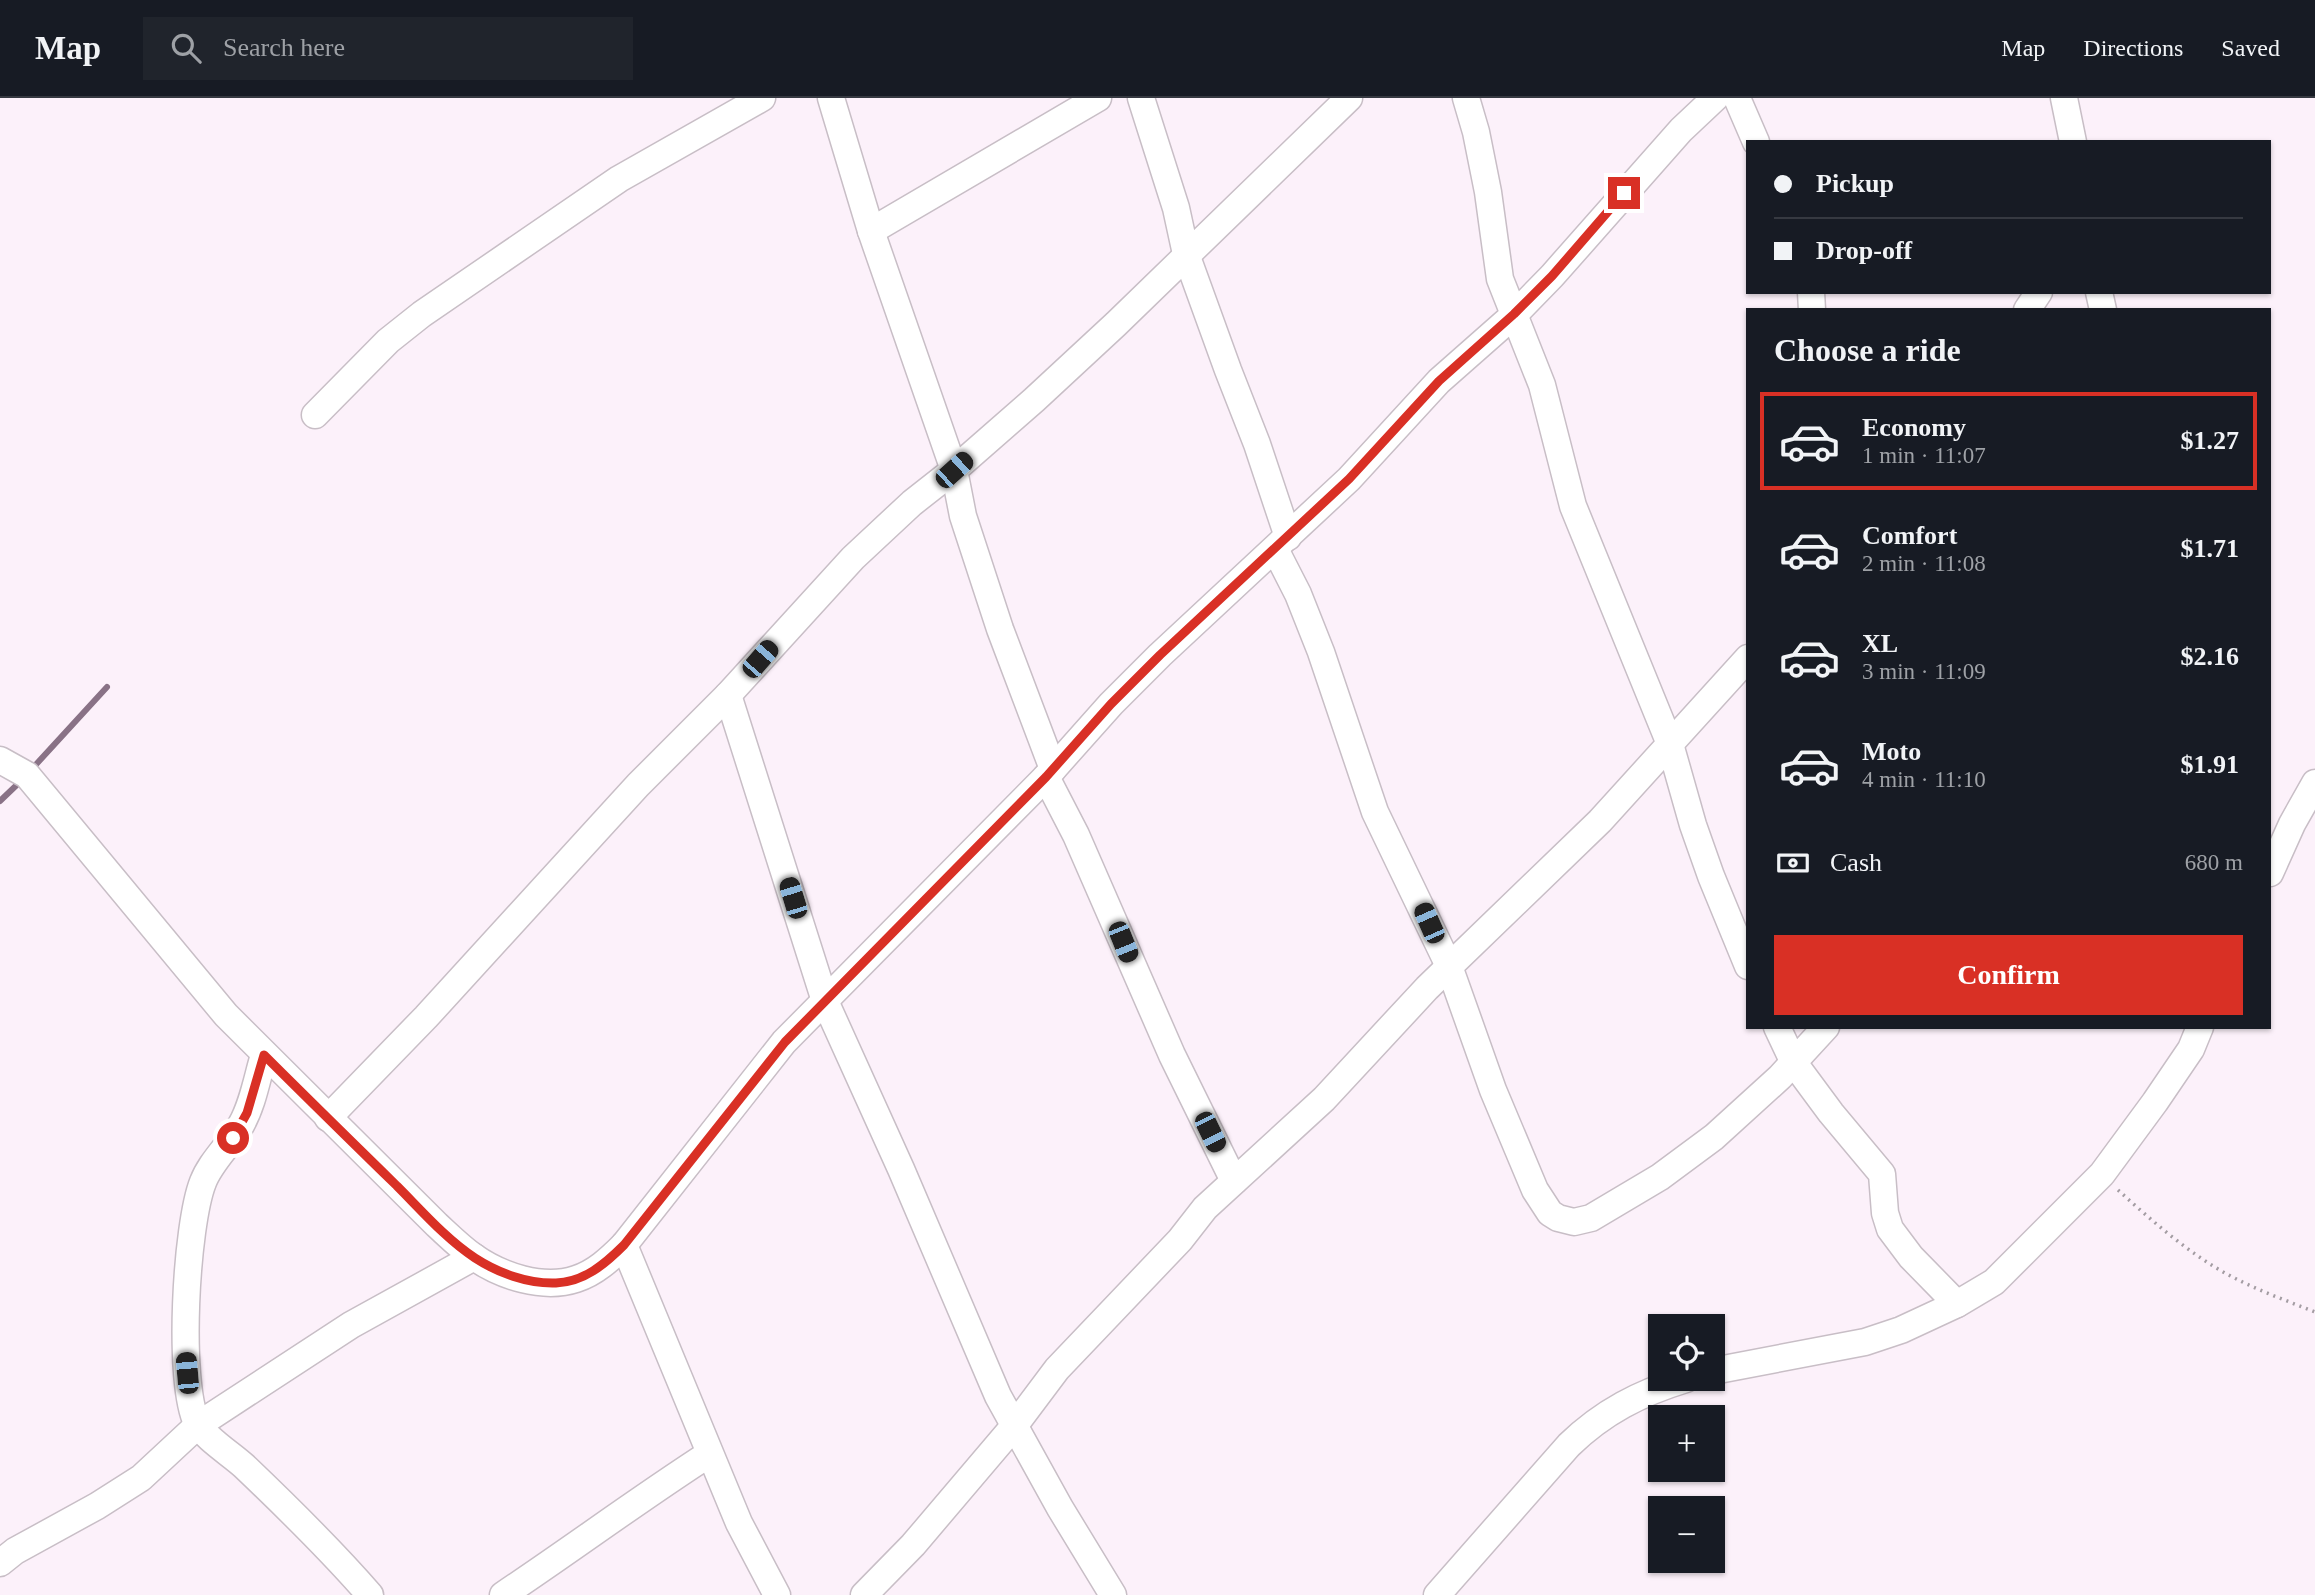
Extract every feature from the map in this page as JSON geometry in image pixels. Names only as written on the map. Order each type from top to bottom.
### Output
[{"type":"street","points":[[315,415],[388,341],[433,307],[619,179],[762,98]]},
{"type":"street","points":[[831,98],[872,231],[954,470],[964,516],[1000,629],[1050,773],[1172,1055],[1234,1181]]},
{"type":"street","points":[[872,231],[1098,98]]},
{"type":"street","points":[[1141,98],[1176,208],[1186,254],[1257,444],[1281,543],[1375,812],[1449,966],[1493,1090],[1535,1190],[1550,1213],[1565,1221],[1591,1218],[1671,1170],[1714,1137],[1794,1063],[1824,1029]]},
{"type":"street","points":[[328,1118],[426,1017],[638,785],[727,695],[853,558],[1107,332],[1349,98]]},
{"type":"street","points":[[1466,98],[1488,192],[1500,279],[1542,385],[1573,506],[1670,744],[1706,863],[1746,961]]},
{"type":"street","points":[[0,760],[27,775],[226,1015],[437,1225],[474,1257],[495,1269],[524,1280],[556,1283],[577,1279],[597,1269],[624,1245],[785,1042],[1050,773],[1111,704],[1160,655],[1349,479],[1439,381],[1552,276],[1681,130],[1714,98]]},
{"type":"street","points":[[1737,98],[1755,140]]},
{"type":"street","points":[[2064,98],[2073,140]]},
{"type":"street","points":[[864,1595],[913,1545],[1015,1425],[1057,1369],[1180,1240],[1205,1208],[1324,1099],[1449,966],[1600,821],[1746,660]]},
{"type":"street","points":[[727,695],[825,1001],[901,1169],[979,1354],[1060,1508],[1114,1595]]},
{"type":"street","points":[[2271,871],[2292,824],[2315,783]]},
{"type":"street","points":[[1778,1029],[1794,1063],[1882,1174],[1885,1213],[1890,1229],[1911,1257],[1957,1304]]},
{"type":"street","points":[[1725,1369],[1865,1342],[1901,1330],[1957,1304],[1994,1282],[2102,1174],[2191,1049],[2199,1029]]},
{"type":"street","points":[[264,1055],[247,1113],[202,1183],[191,1243],[185,1350],[189,1395],[198,1425],[284,1504],[370,1595]]},
{"type":"street","points":[[624,1245],[739,1523],[777,1595]]},
{"type":"street","points":[[0,1563],[15,1551],[97,1506],[141,1478],[198,1425],[351,1325],[474,1257]]},
{"type":"street","points":[[1437,1595],[1592,1422],[1624,1403],[1652,1391]]},
{"type":"street","points":[[503,1595],[572,1549],[649,1492],[709,1454]]},
{"type":"path","points":[[2102,1174],[2188,1249],[2225,1273],[2275,1297],[2315,1311]]},
{"type":"waterway","points":[[30,771],[107,687]]},
{"type":"waterway","points":[[0,801],[23,779]]},
{"type":"route","points":[[233,1138],[247,1113],[264,1055],[437,1225],[474,1257],[495,1269],[524,1280],[540,1282],[556,1283],[577,1279],[597,1269],[624,1245],[785,1042],[1046,777],[1111,704],[1160,655],[1349,479],[1439,381],[1552,276],[1624,193]]}]
